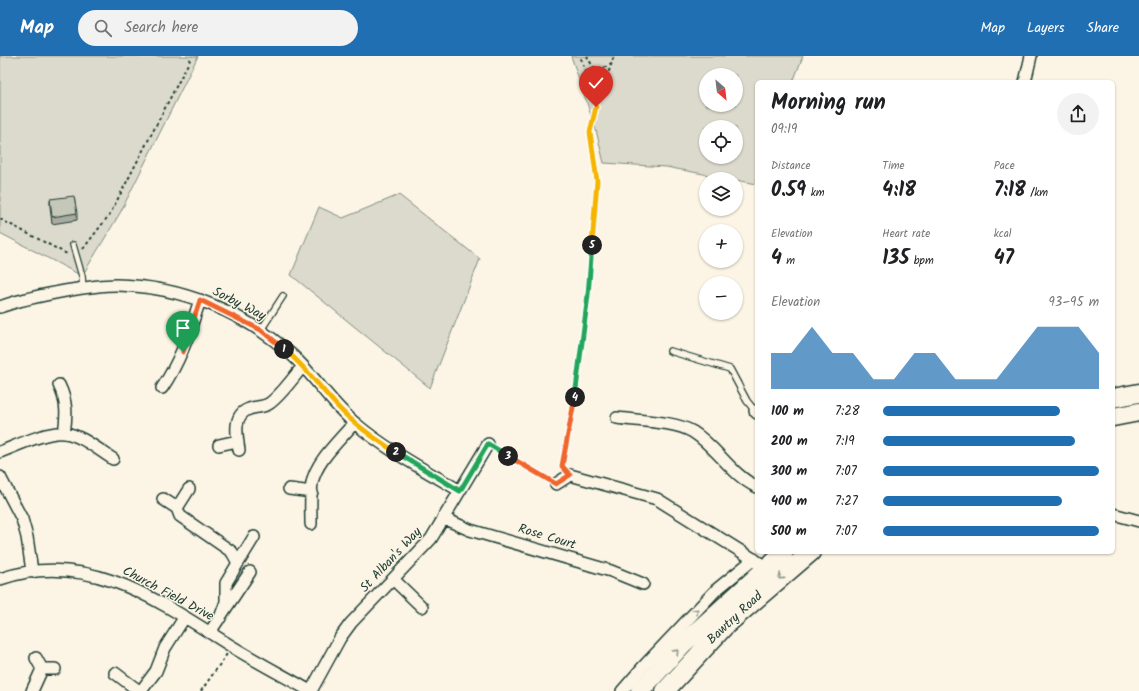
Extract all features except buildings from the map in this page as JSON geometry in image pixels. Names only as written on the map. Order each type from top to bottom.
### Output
[{"type":"main road","points":[[1115,398],[1139,393]]},
{"type":"main road","points":[[1115,398],[1139,398]]},
{"type":"main road","points":[[1115,417],[1139,412]]},
{"type":"main road","name":"Bawtry Road","points":[[640,691],[764,559],[778,554]]},
{"type":"main road","name":"Bawtry Road","points":[[671,686],[725,626],[809,554]]},
{"type":"main road","points":[[657,673],[671,686]]},
{"type":"street","points":[[1026,80],[1032,56]]},
{"type":"street","name":"Sorby Way","points":[[0,307],[45,294],[116,285],[164,290],[200,300],[261,330],[303,366],[321,389],[354,423],[383,444],[460,491]]},
{"type":"street","points":[[162,388],[175,369],[183,352],[200,300]]},
{"type":"street","points":[[219,445],[238,445],[236,427],[242,414],[248,410],[263,407],[271,403],[303,366]]},
{"type":"street","points":[[59,384],[65,397],[67,415],[64,433]]},
{"type":"street","points":[[617,418],[662,424],[693,432],[748,483],[755,486]]},
{"type":"street","points":[[310,524],[312,482],[322,461],[354,423]]},
{"type":"street","points":[[0,452],[28,441],[64,433],[82,440],[113,459]]},
{"type":"street","name":"St Alban's Way","points":[[310,691],[340,638],[351,623],[431,539],[488,444]]},
{"type":"street","points":[[556,484],[570,475],[657,499],[755,554]]},
{"type":"street","points":[[0,477],[22,519],[27,537],[32,571]]},
{"type":"street","points":[[177,508],[189,489]]},
{"type":"street","points":[[289,490],[312,492]]},
{"type":"street","points":[[163,499],[177,508],[180,516],[232,552],[238,562]]},
{"type":"street","points":[[1115,515],[1139,521]]},
{"type":"street","name":"Rose Court","points":[[443,518],[470,530],[611,571],[643,584]]},
{"type":"street","points":[[220,618],[226,602],[226,583],[254,537]]},
{"type":"street","points":[[755,554],[764,559]]},
{"type":"street","name":"Bawtry Road","points":[[622,691],[716,590],[764,559]]},
{"type":"street","name":"Church Field Drive","points":[[0,579],[32,571],[81,572],[105,577],[139,592],[310,691]]},
{"type":"street","points":[[210,632],[250,572]]},
{"type":"street","points":[[393,579],[422,607]]},
{"type":"street","points":[[116,673],[140,691],[156,671],[164,648],[184,618]]},
{"type":"street","points":[[36,658],[42,669]]},
{"type":"street","points":[[42,669],[55,669]]},
{"type":"street","points":[[32,691],[42,669]]},
{"type":"lane","points":[[73,245],[82,276],[83,288]]},
{"type":"lane","points":[[261,330],[283,296]]},
{"type":"lane","points":[[670,351],[730,369],[747,401],[755,411]]},
{"type":"path","points":[[0,219],[76,258],[110,214],[192,56]]},
{"type":"path","points":[[570,475],[562,466],[574,401],[588,295],[597,181],[590,132],[596,107],[593,85],[586,73],[580,56]]},
{"type":"path","points":[[587,56],[593,68],[601,69],[612,64]]},
{"type":"path","points":[[593,85],[605,83],[614,56]]},
{"type":"path","points":[[488,444],[556,484]]},
{"type":"path","points":[[201,691],[233,647]]},
{"type":"shaded area","points":[[0,56],[198,56],[120,213],[82,276],[0,233]]},
{"type":"shaded area","points":[[571,56],[803,56],[794,80],[755,80],[755,184],[743,181],[743,172],[699,173],[666,167],[604,163],[596,130]]},
{"type":"shaded area","points":[[399,195],[480,259],[430,388],[291,275],[319,207],[343,218]]},
{"type":"route","points":[[183,352],[200,300],[261,330],[303,366],[321,389],[354,423],[383,444],[460,491],[488,444],[556,484],[570,475],[562,466],[574,401],[588,295],[597,181],[590,132],[596,107]]}]
